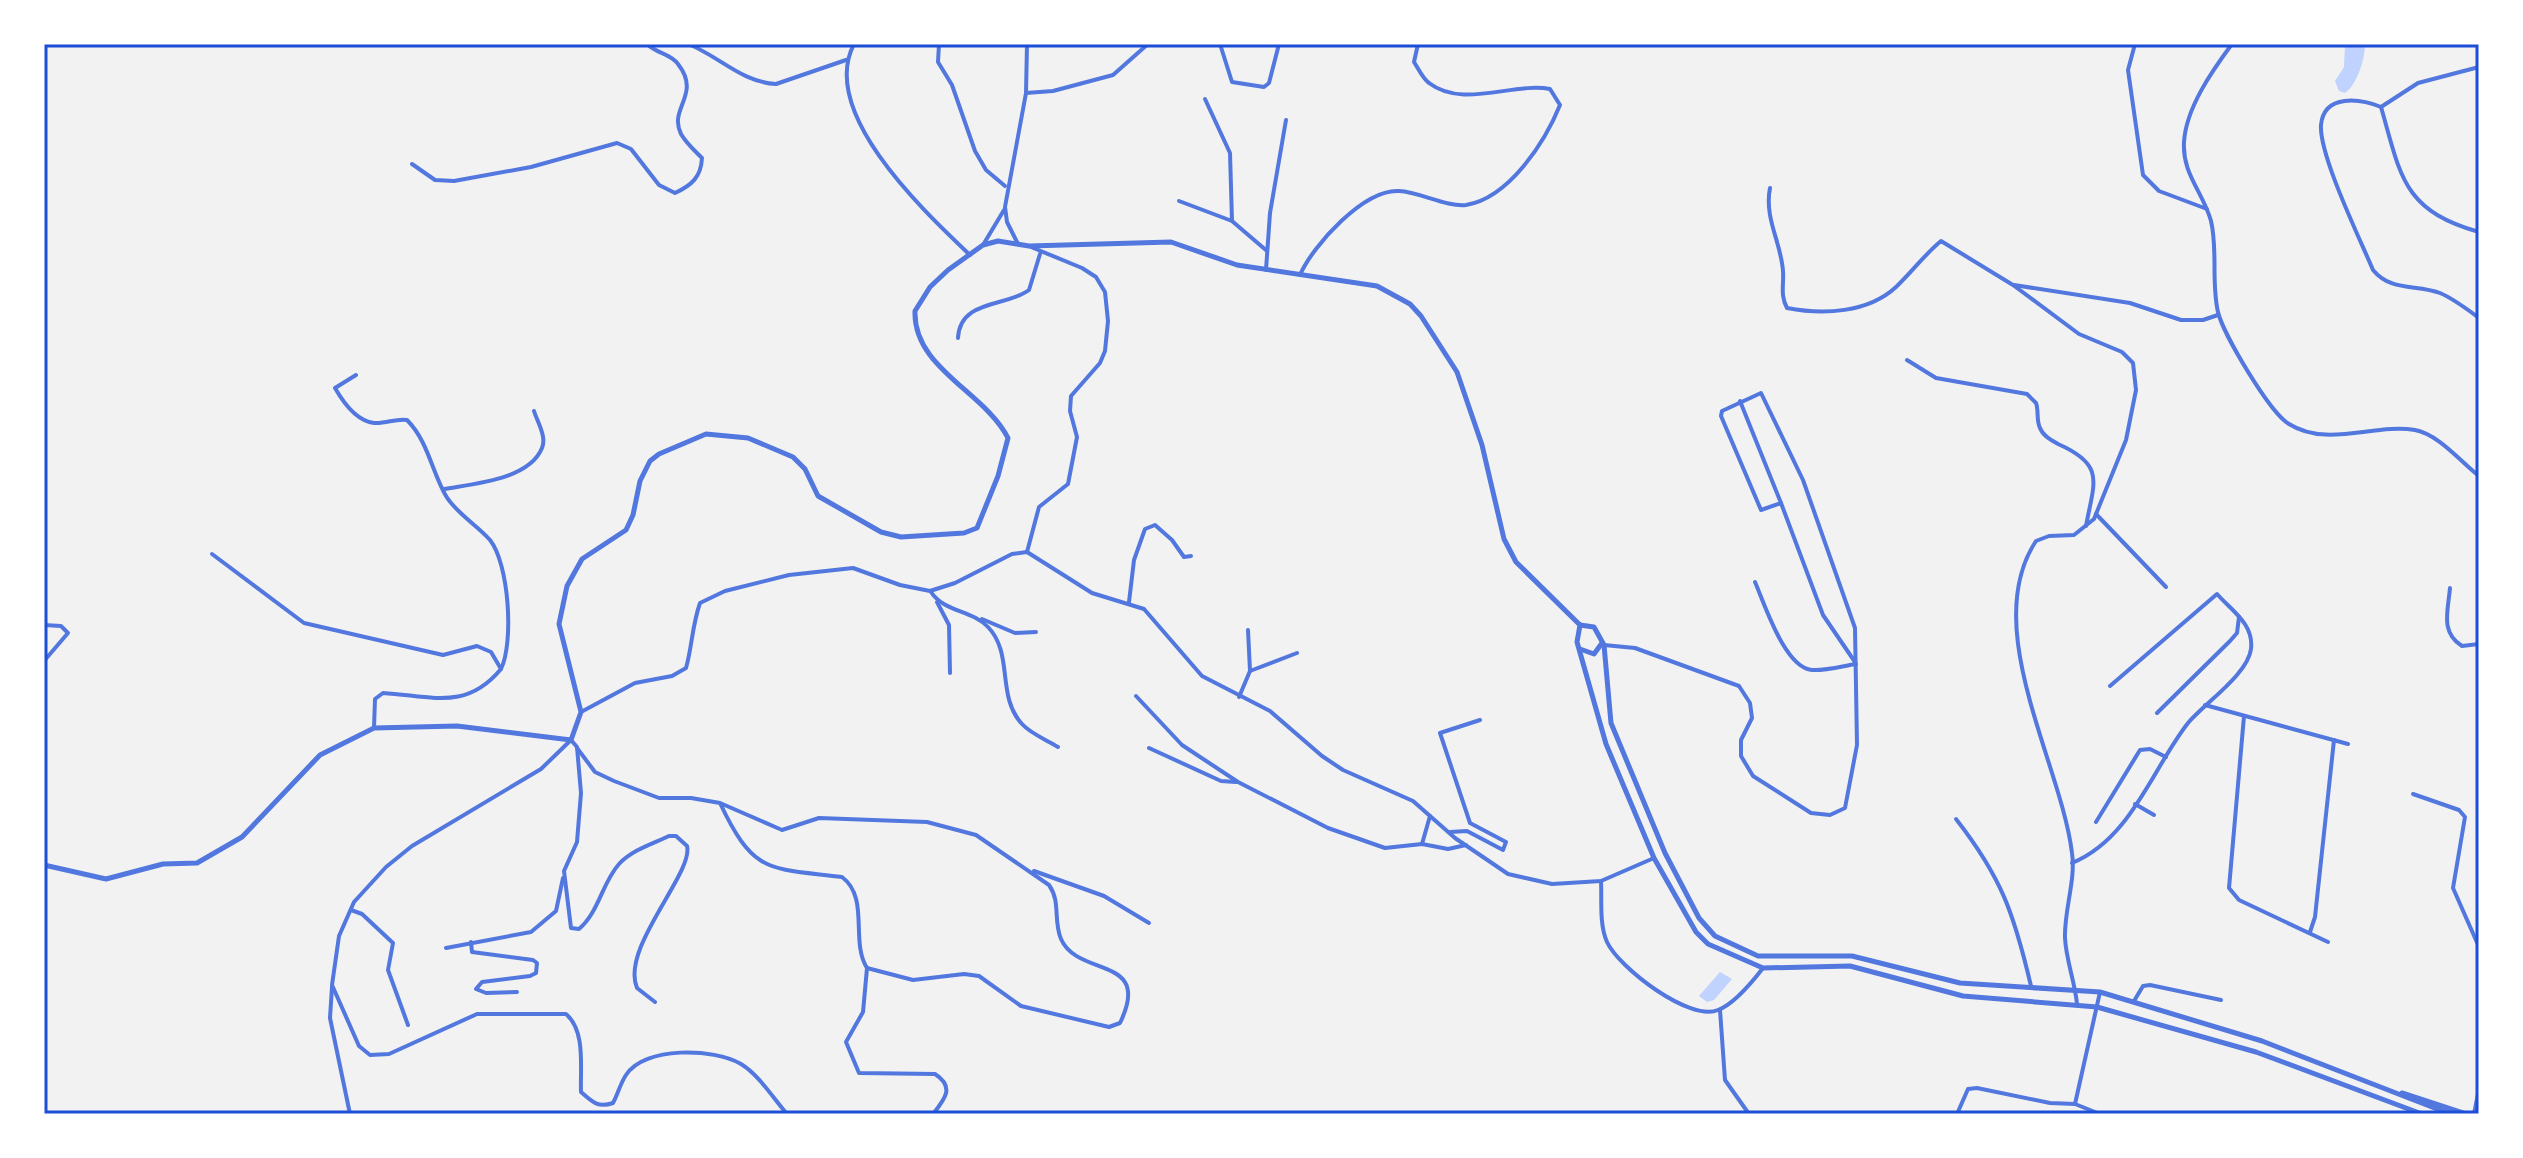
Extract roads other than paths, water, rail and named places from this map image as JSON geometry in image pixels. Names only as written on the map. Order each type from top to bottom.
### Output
[{"type":"street","points":[[412,164],[435,180],[454,181],[531,167],[617,143],[631,149],[659,185],[675,193],[688,187],[697,178],[702,158],[682,136],[678,125],[679,110],[688,92],[687,80],[671,56],[647,44]]},
{"type":"street","points":[[688,44],[714,55],[744,77],[767,84],[776,84],[846,60]]},
{"type":"street","points":[[854,44],[846,60],[848,87],[880,160],[892,177],[970,255]]},
{"type":"street","points":[[939,44],[938,62],[952,85],[975,151],[986,170],[1003,181],[1006,189]]},
{"type":"street","points":[[1018,244],[1010,232],[1005,207],[1026,93],[1027,44]]},
{"type":"street","points":[[1026,93],[1053,91],[1113,75],[1148,44]]},
{"type":"street","points":[[1220,44],[1232,82],[1264,87],[1269,83],[1279,44]]},
{"type":"street","points":[[1300,275],[1316,250],[1371,196],[1398,190],[1463,205],[1486,199],[1509,182],[1551,128],[1560,105],[1550,89],[1532,85],[1483,94],[1451,92],[1428,83],[1414,62],[1418,44]]},
{"type":"street","points":[[2135,44],[2128,70],[2143,175],[2159,191],[2207,209]]},
{"type":"street","points":[[2232,44],[2204,89],[2184,138],[2184,163],[2207,209],[2213,232],[2212,269],[2218,315],[2266,401],[2276,415],[2292,427],[2341,434],[2418,431],[2479,476]]},
{"type":"street","points":[[2479,67],[2418,83],[2381,107],[2353,100],[2334,103],[2321,126],[2329,161],[2373,270],[2386,281],[2403,288],[2440,294],[2479,318]]},
{"type":"street","points":[[1205,99],[1230,153],[1232,221]]},
{"type":"street","points":[[2381,107],[2400,172],[2412,196],[2431,214],[2479,232]]},
{"type":"street","points":[[1266,270],[1286,120]]},
{"type":"street","points":[[1770,188],[1767,203],[1783,268],[1781,298],[1787,308],[1848,310],[1871,301],[1893,290],[1941,241],[2013,285],[2079,334],[2122,352],[2133,363],[2136,376],[2126,440],[2096,514],[2085,528],[2074,535],[2049,536],[2036,541],[2024,565],[2017,612],[2020,663],[2072,863],[2065,939],[2077,1004]]},
{"type":"street","points":[[1179,201],[1232,221],[1267,251]]},
{"type":"street","points":[[350,1114],[330,1018],[339,936],[369,883],[412,846],[541,769],[571,740],[581,712],[559,624],[567,586],[582,559],[626,530],[633,515],[640,481],[650,461],[669,449],[706,434],[748,438],[793,457],[805,469],[818,496],[881,532],[901,537],[964,533],[977,528],[998,476],[1008,438],[996,419],[940,368],[914,322],[915,311],[930,287],[983,245],[1005,207]]},
{"type":"street","points":[[983,245],[998,241],[1029,246],[1171,242],[1237,265],[1377,286],[1410,304],[1457,372],[1470,408],[1504,539],[1516,562],[1580,625],[1594,627],[1603,642],[1611,723],[1665,853],[1699,918],[1715,936],[1758,956],[1852,956],[1894,964],[1960,983],[2100,992],[2262,1041],[2450,1114]]},
{"type":"street","points":[[1027,552],[1039,507],[1068,484],[1077,437],[1070,411],[1071,396],[1100,363],[1108,331],[1105,292],[1096,277],[1082,268],[1040,254],[1029,246]]},
{"type":"street","points":[[958,338],[963,321],[987,304],[1023,295],[1029,290],[1040,254]]},
{"type":"street","points":[[2013,285],[2130,303],[2181,320],[2203,320],[2218,315]]},
{"type":"street","points":[[1907,360],[1936,378],[2027,394],[2036,403],[2039,427],[2048,439],[2078,453],[2093,467],[2094,479],[2085,528]]},
{"type":"street","points":[[356,375],[335,388],[339,395],[364,420],[375,423],[407,420],[426,449],[447,498],[490,540],[503,561],[508,654],[501,669],[486,687],[465,698],[383,693],[375,699],[374,728]]},
{"type":"street","points":[[1603,642],[1635,648],[1739,686],[1750,703],[1752,718],[1741,740],[1741,756],[1753,776],[1811,813],[1830,815],[1845,808],[1857,745],[1855,628],[1803,480],[1761,393],[1722,411],[1721,416],[1761,510],[1781,503]]},
{"type":"street","points":[[1740,401],[1823,615],[1856,664]]},
{"type":"street","points":[[444,489],[500,477],[517,471],[532,460],[543,447],[543,436],[534,411]]},
{"type":"street","points":[[2096,514],[2166,587]]},
{"type":"street","points":[[1129,602],[1134,560],[1145,529],[1155,525],[1172,540],[1184,557],[1191,556]]},
{"type":"street","points":[[932,594],[1012,554],[1027,552],[1092,593],[1144,609],[1202,676],[1270,711],[1314,750],[1343,770],[1393,789],[1508,874],[1552,884],[1601,881],[1654,858]]},
{"type":"street","points":[[212,554],[304,623],[443,655],[477,646],[491,652],[501,669]]},
{"type":"street","points":[[581,712],[635,683],[672,676],[686,668],[690,634],[700,603],[725,591],[789,575],[853,568],[932,594],[1015,633],[1036,632]]},
{"type":"street","points":[[1755,582],[1786,650],[1798,665],[1811,670],[1856,664]]},
{"type":"street","points":[[2450,588],[2446,627],[2449,635],[2462,646],[2479,644]]},
{"type":"street","points":[[932,594],[949,625],[950,673]]},
{"type":"street","points":[[2072,863],[2105,843],[2205,705],[2245,665],[2251,654],[2248,627],[2217,594],[2110,686]]},
{"type":"street","points":[[2157,713],[2237,633],[2239,617]]},
{"type":"street","points":[[978,618],[990,629],[1004,656],[1004,682],[1014,714],[1023,726],[1058,747]]},
{"type":"street","points":[[44,625],[61,626],[68,633],[44,661]]},
{"type":"street","points":[[1580,625],[1577,635],[1606,744],[1654,858],[1696,932],[1708,944],[1763,968],[1850,966],[1963,996],[2097,1007],[2256,1052],[2422,1114]]},
{"type":"street","points":[[1239,697],[1250,671],[1248,630]]},
{"type":"street","points":[[1580,648],[1594,654],[1603,642]]},
{"type":"street","points":[[1250,671],[1297,653]]},
{"type":"street","points":[[1136,696],[1182,745],[1238,782],[1360,840],[1385,848],[1422,844],[1448,849],[1467,845]]},
{"type":"street","points":[[2205,705],[2348,744]]},
{"type":"street","points":[[2244,716],[2229,888],[2239,900],[2328,942]]},
{"type":"street","points":[[1450,832],[1467,831],[1503,850],[1506,842],[1470,823],[1440,733],[1480,720]]},
{"type":"street","points":[[44,865],[106,879],[163,864],[197,863],[242,837],[320,755],[374,728],[457,726],[571,740],[595,772],[614,781],[659,798],[691,798],[720,803],[782,830],[819,818],[927,822],[976,835],[1031,871],[1057,896],[1056,916],[1061,940],[1068,949],[1123,979],[1129,993],[1129,1004],[1120,1023],[1109,1027],[1021,1006],[979,976],[964,974],[913,980],[867,968]]},
{"type":"street","points":[[2310,933],[2315,917],[2334,740]]},
{"type":"street","points":[[446,948],[471,942],[510,939],[531,932],[556,911],[564,871],[577,842],[580,821],[577,747]]},
{"type":"street","points":[[1149,748],[1221,781],[1238,782]]},
{"type":"street","points":[[2096,822],[2140,750],[2150,749],[2166,757]]},
{"type":"street","points":[[2413,794],[2459,810],[2465,817],[2453,888],[2479,947]]},
{"type":"street","points":[[720,803],[737,839],[758,861],[771,869],[842,877],[850,883],[857,903],[861,958],[867,968],[863,1012],[846,1042],[859,1073],[935,1074],[944,1080],[947,1097],[933,1114]]},
{"type":"street","points":[[2135,804],[2154,815]]},
{"type":"street","points":[[1422,844],[1428,834],[1430,816]]},
{"type":"street","points":[[1956,819],[1987,859],[2011,908],[2031,986]]},
{"type":"street","points":[[564,871],[569,923],[571,928],[579,929],[588,921],[610,877],[627,857],[669,836],[684,840],[688,859],[666,894],[634,970],[637,988],[655,1002]]},
{"type":"street","points":[[1031,871],[1104,896],[1149,923]]},
{"type":"street","points":[[1601,881],[1607,942],[1621,962],[1648,985],[1703,1013],[1720,1010],[1763,968]]},
{"type":"street","points":[[351,910],[362,914],[393,943],[388,970],[408,1025]]},
{"type":"street","points":[[471,942],[472,952],[537,963],[536,973],[530,976],[482,982],[476,989],[486,993],[517,992]]},
{"type":"street","points":[[332,985],[359,1046],[370,1055],[389,1054],[477,1014],[566,1014],[575,1021],[578,1032],[581,1092],[593,1103],[603,1106],[613,1103],[626,1074],[645,1057],[659,1052],[726,1058],[739,1063],[751,1071],[787,1114]]},
{"type":"street","points":[[2134,1001],[2143,986],[2150,985],[2221,1000]]},
{"type":"street","points":[[2075,1104],[2100,992]]},
{"type":"street","points":[[1720,1010],[1725,1080],[1749,1114]]},
{"type":"street","points":[[1957,1114],[1968,1089],[1977,1088],[2050,1103],[2075,1104],[2100,1114]]},
{"type":"street","points":[[2474,1114],[2479,1089]]},
{"type":"street","points":[[2393,1092],[2408,1093],[2466,1114]]},
{"type":"street","points":[[1280,1114],[1289,1114]]},
{"type":"water","points":[[2345,44],[2365,44],[2360,71],[2345,93],[2339,91],[2335,81],[2344,67]]},
{"type":"water","points":[[1720,972],[1732,979],[1714,1000],[1707,1002],[1699,996]]}]
